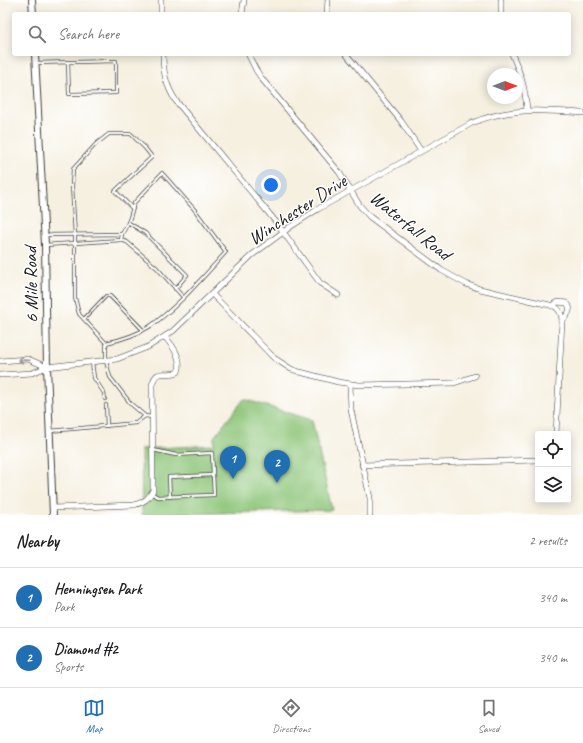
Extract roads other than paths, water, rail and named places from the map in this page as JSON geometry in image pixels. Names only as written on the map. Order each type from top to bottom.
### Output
[{"type":"street","points":[[32,0],[33,12]]},
{"type":"street","points":[[161,0],[161,12]]},
{"type":"street","points":[[242,12],[244,0]]},
{"type":"street","points":[[327,12],[328,0]]},
{"type":"street","points":[[501,0],[501,12]]},
{"type":"street","name":"6 Mile Road","points":[[35,56],[45,245],[47,367],[53,515]]},
{"type":"street","points":[[162,56],[165,78],[172,95],[283,232],[320,283],[338,295]]},
{"type":"street","name":"Waterfall Road","points":[[249,56],[262,79],[339,172],[360,206],[370,216],[453,278],[480,289],[552,306],[562,302],[567,303],[570,310],[568,315],[562,321],[556,431]]},
{"type":"street","points":[[348,56],[401,120],[421,151]]},
{"type":"street","points":[[513,56],[522,78],[527,110]]},
{"type":"street","name":"Winchester Drive","points":[[0,375],[32,373],[47,367],[117,359],[148,347],[165,337],[183,322],[252,255],[283,232],[318,209],[462,128],[481,119],[502,113],[527,110],[583,113]]},
{"type":"street","points":[[212,294],[269,354],[282,364],[300,372],[350,384],[454,383],[475,376]]},
{"type":"street","points":[[552,306],[560,310],[562,321]]},
{"type":"street","points":[[53,508],[134,505],[143,503],[150,497],[153,490],[153,379],[160,373],[173,374],[178,372],[180,363],[174,349],[165,337]]},
{"type":"street","name":"Winchester Drive","points":[[0,360],[28,359],[47,367]]},
{"type":"street","points":[[350,384],[351,410],[370,498],[370,515]]},
{"type":"street","points":[[362,465],[535,460]]},
{"type":"lane","points":[[35,63],[116,61],[116,93],[69,94],[68,63]]},
{"type":"lane","points":[[133,209],[115,191],[152,158],[145,148],[131,134],[109,134],[96,144],[73,169],[72,186],[75,235],[76,298],[79,314],[106,343],[106,360],[110,377],[131,404],[145,416],[152,417]]},
{"type":"lane","points":[[106,343],[122,339],[148,327],[182,297],[226,252],[194,209],[162,173],[134,203],[129,223],[122,234],[121,240]]},
{"type":"lane","points":[[129,223],[145,233],[187,275],[175,289]]},
{"type":"lane","points":[[44,236],[122,234]]},
{"type":"lane","points":[[45,245],[121,240],[127,242],[157,268],[182,297]]},
{"type":"lane","points":[[84,319],[106,296],[110,296],[142,330]]},
{"type":"lane","points":[[92,362],[94,378],[104,393],[105,399]]},
{"type":"lane","points":[[106,405],[107,426]]},
{"type":"lane","points":[[50,431],[136,423],[145,416]]},
{"type":"lane","points":[[151,493],[158,497],[214,495],[212,454],[176,455],[152,450]]},
{"type":"lane","points":[[170,496],[169,477],[213,475]]},
{"type":"place","name":"Henningsen Park","points":[[233,479]]},
{"type":"place","name":"Diamond #2","points":[[277,483]]}]
